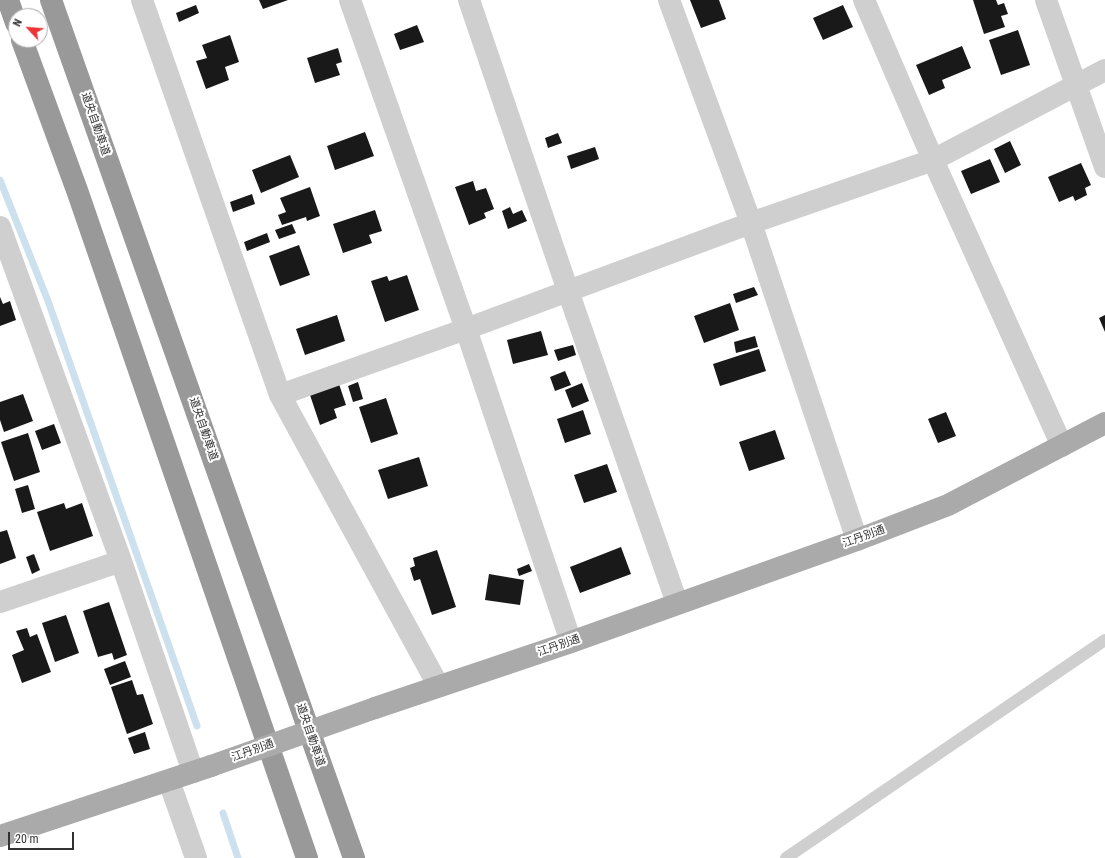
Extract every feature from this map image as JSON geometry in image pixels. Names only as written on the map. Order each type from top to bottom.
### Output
[{"type":"highway","name":"道央自動車道","points":[[51,0],[354,858]]},
{"type":"highway","points":[[25,48],[78,193],[307,858]]},
{"type":"main road","name":"江丹別通","points":[[0,836],[169,781],[438,685],[571,642],[857,540],[948,505],[1105,423]]},
{"type":"street","points":[[142,0],[280,394],[438,685]]},
{"type":"street","points":[[350,0],[466,329],[571,642]]},
{"type":"street","points":[[469,0],[568,291],[677,603]]},
{"type":"street","points":[[669,0],[750,223],[857,540]]},
{"type":"street","points":[[864,0],[933,160],[1062,446]]},
{"type":"street","points":[[1046,0],[1105,167]]},
{"type":"street","points":[[280,394],[466,329],[750,223],[933,160],[1105,70]]},
{"type":"street","points":[[0,227],[121,561],[202,769]]},
{"type":"street","points":[[0,602],[121,561]]},
{"type":"street","points":[[169,781],[196,858]]},
{"type":"lane","points":[[786,858],[1105,640]]},
{"type":"building","points":[[259,0],[288,0],[263,9]]},
{"type":"building","points":[[690,0],[719,0],[726,19],[701,28]]},
{"type":"building","points":[[973,0],[996,0],[998,5],[1004,3],[1008,14],[1001,16],[1005,27],[984,34]]},
{"type":"building","points":[[196,5],[199,13],[179,22],[176,13]]},
{"type":"building","points":[[843,5],[853,27],[823,40],[813,18]]},
{"type":"building","points":[[417,25],[424,42],[400,50],[394,34]]},
{"type":"building","points":[[1018,30],[1030,65],[1001,75],[989,40]]},
{"type":"building","points":[[230,35],[239,62],[225,67],[229,80],[206,89],[196,61],[207,58],[202,45]]},
{"type":"building","points":[[962,46],[971,68],[942,80],[945,88],[929,95],[916,65]]},
{"type":"building","points":[[338,48],[342,62],[336,64],[340,75],[315,83],[307,58]]},
{"type":"building","points":[[365,132],[374,156],[335,170],[327,146]]},
{"type":"building","points":[[558,133],[562,143],[548,148],[545,138]]},
{"type":"building","points":[[1010,141],[1021,165],[1005,173],[994,149]]},
{"type":"building","points":[[595,147],[599,159],[571,169],[567,156]]},
{"type":"building","points":[[290,155],[299,177],[261,193],[252,170]]},
{"type":"building","points":[[990,159],[1000,182],[971,194],[961,171]]},
{"type":"building","points":[[1081,163],[1091,185],[1085,188],[1087,195],[1075,201],[1073,196],[1059,202],[1048,177]]},
{"type":"building","points":[[473,181],[476,191],[486,188],[494,209],[484,213],[486,218],[469,225],[455,187]]},
{"type":"building","points":[[310,187],[320,216],[307,221],[306,217],[282,225],[278,215],[286,212],[280,198]]},
{"type":"building","points":[[252,194],[255,204],[233,212],[230,202]]},
{"type":"building","points":[[510,207],[513,214],[522,210],[527,221],[508,229],[502,211]]},
{"type":"building","points":[[375,210],[382,231],[369,235],[372,243],[343,253],[333,224]]},
{"type":"building","points":[[292,224],[296,233],[279,239],[275,230]]},
{"type":"building","points":[[267,233],[270,242],[247,251],[244,242]]},
{"type":"building","points":[[299,245],[310,275],[280,286],[269,256]]},
{"type":"building","points":[[407,275],[419,310],[385,322],[371,281],[387,276],[389,281]]},
{"type":"building","points":[[754,287],[758,295],[736,303],[733,294]]},
{"type":"building","points":[[0,297],[3,304],[10,301],[16,320],[0,326]]},
{"type":"building","points":[[730,303],[739,330],[704,343],[694,316]]},
{"type":"building","points":[[337,315],[345,341],[305,355],[296,329]]},
{"type":"building","points":[[1105,315],[1105,332],[1099,318]]},
{"type":"building","points":[[541,331],[548,355],[513,364],[507,340]]},
{"type":"building","points":[[755,336],[758,347],[736,353],[734,342]]},
{"type":"building","points":[[573,345],[576,355],[558,361],[554,350]]},
{"type":"building","points":[[759,349],[766,371],[720,386],[713,364]]},
{"type":"building","points":[[565,371],[571,385],[555,391],[550,377]]},
{"type":"building","points":[[358,382],[363,399],[353,402],[348,386]]},
{"type":"building","points":[[582,383],[589,401],[572,408],[565,390]]},
{"type":"building","points":[[339,384],[346,405],[334,409],[337,418],[320,425],[310,395]]},
{"type":"building","points":[[23,394],[33,421],[4,432],[0,420],[0,402]]},
{"type":"building","points":[[386,398],[398,434],[371,443],[359,407]]},
{"type":"building","points":[[583,410],[591,434],[565,443],[557,419]]},
{"type":"building","points":[[946,412],[956,436],[938,443],[928,419]]},
{"type":"building","points":[[54,424],[61,443],[42,450],[35,431]]},
{"type":"building","points":[[775,430],[785,459],[749,471],[739,442]]},
{"type":"building","points":[[28,433],[40,472],[14,481],[1,442]]},
{"type":"building","points":[[419,457],[428,486],[388,499],[378,470]]},
{"type":"building","points":[[607,464],[617,492],[584,503],[574,475]]},
{"type":"building","points":[[28,485],[35,509],[22,513],[15,489]]},
{"type":"building","points":[[64,503],[66,509],[82,503],[93,536],[50,551],[37,512]]},
{"type":"building","points":[[7,530],[16,558],[0,564],[0,532]]},
{"type":"building","points":[[621,547],[631,574],[580,593],[570,567]]},
{"type":"building","points":[[437,550],[456,607],[432,615],[420,579],[414,581],[410,568],[415,566],[413,558]]},
{"type":"building","points":[[34,554],[40,570],[32,574],[26,557]]},
{"type":"building","points":[[529,564],[532,571],[519,576],[517,569]]},
{"type":"building","points":[[489,574],[524,580],[520,605],[485,600]]},
{"type":"building","points":[[109,602],[127,655],[114,660],[112,653],[98,657],[83,611]]},
{"type":"building","points":[[66,615],[79,653],[55,662],[42,623]]},
{"type":"building","points":[[27,628],[30,637],[37,634],[51,672],[22,683],[12,655],[24,650],[16,631]]},
{"type":"building","points":[[125,661],[131,677],[110,685],[104,669]]},
{"type":"building","points":[[132,680],[137,695],[143,694],[153,724],[127,734],[111,687]]},
{"type":"building","points":[[145,732],[150,749],[134,754],[128,738]]},
{"type":"waterway","points":[[0,180],[48,301],[197,726]]},
{"type":"waterway","points":[[223,813],[238,858]]}]
